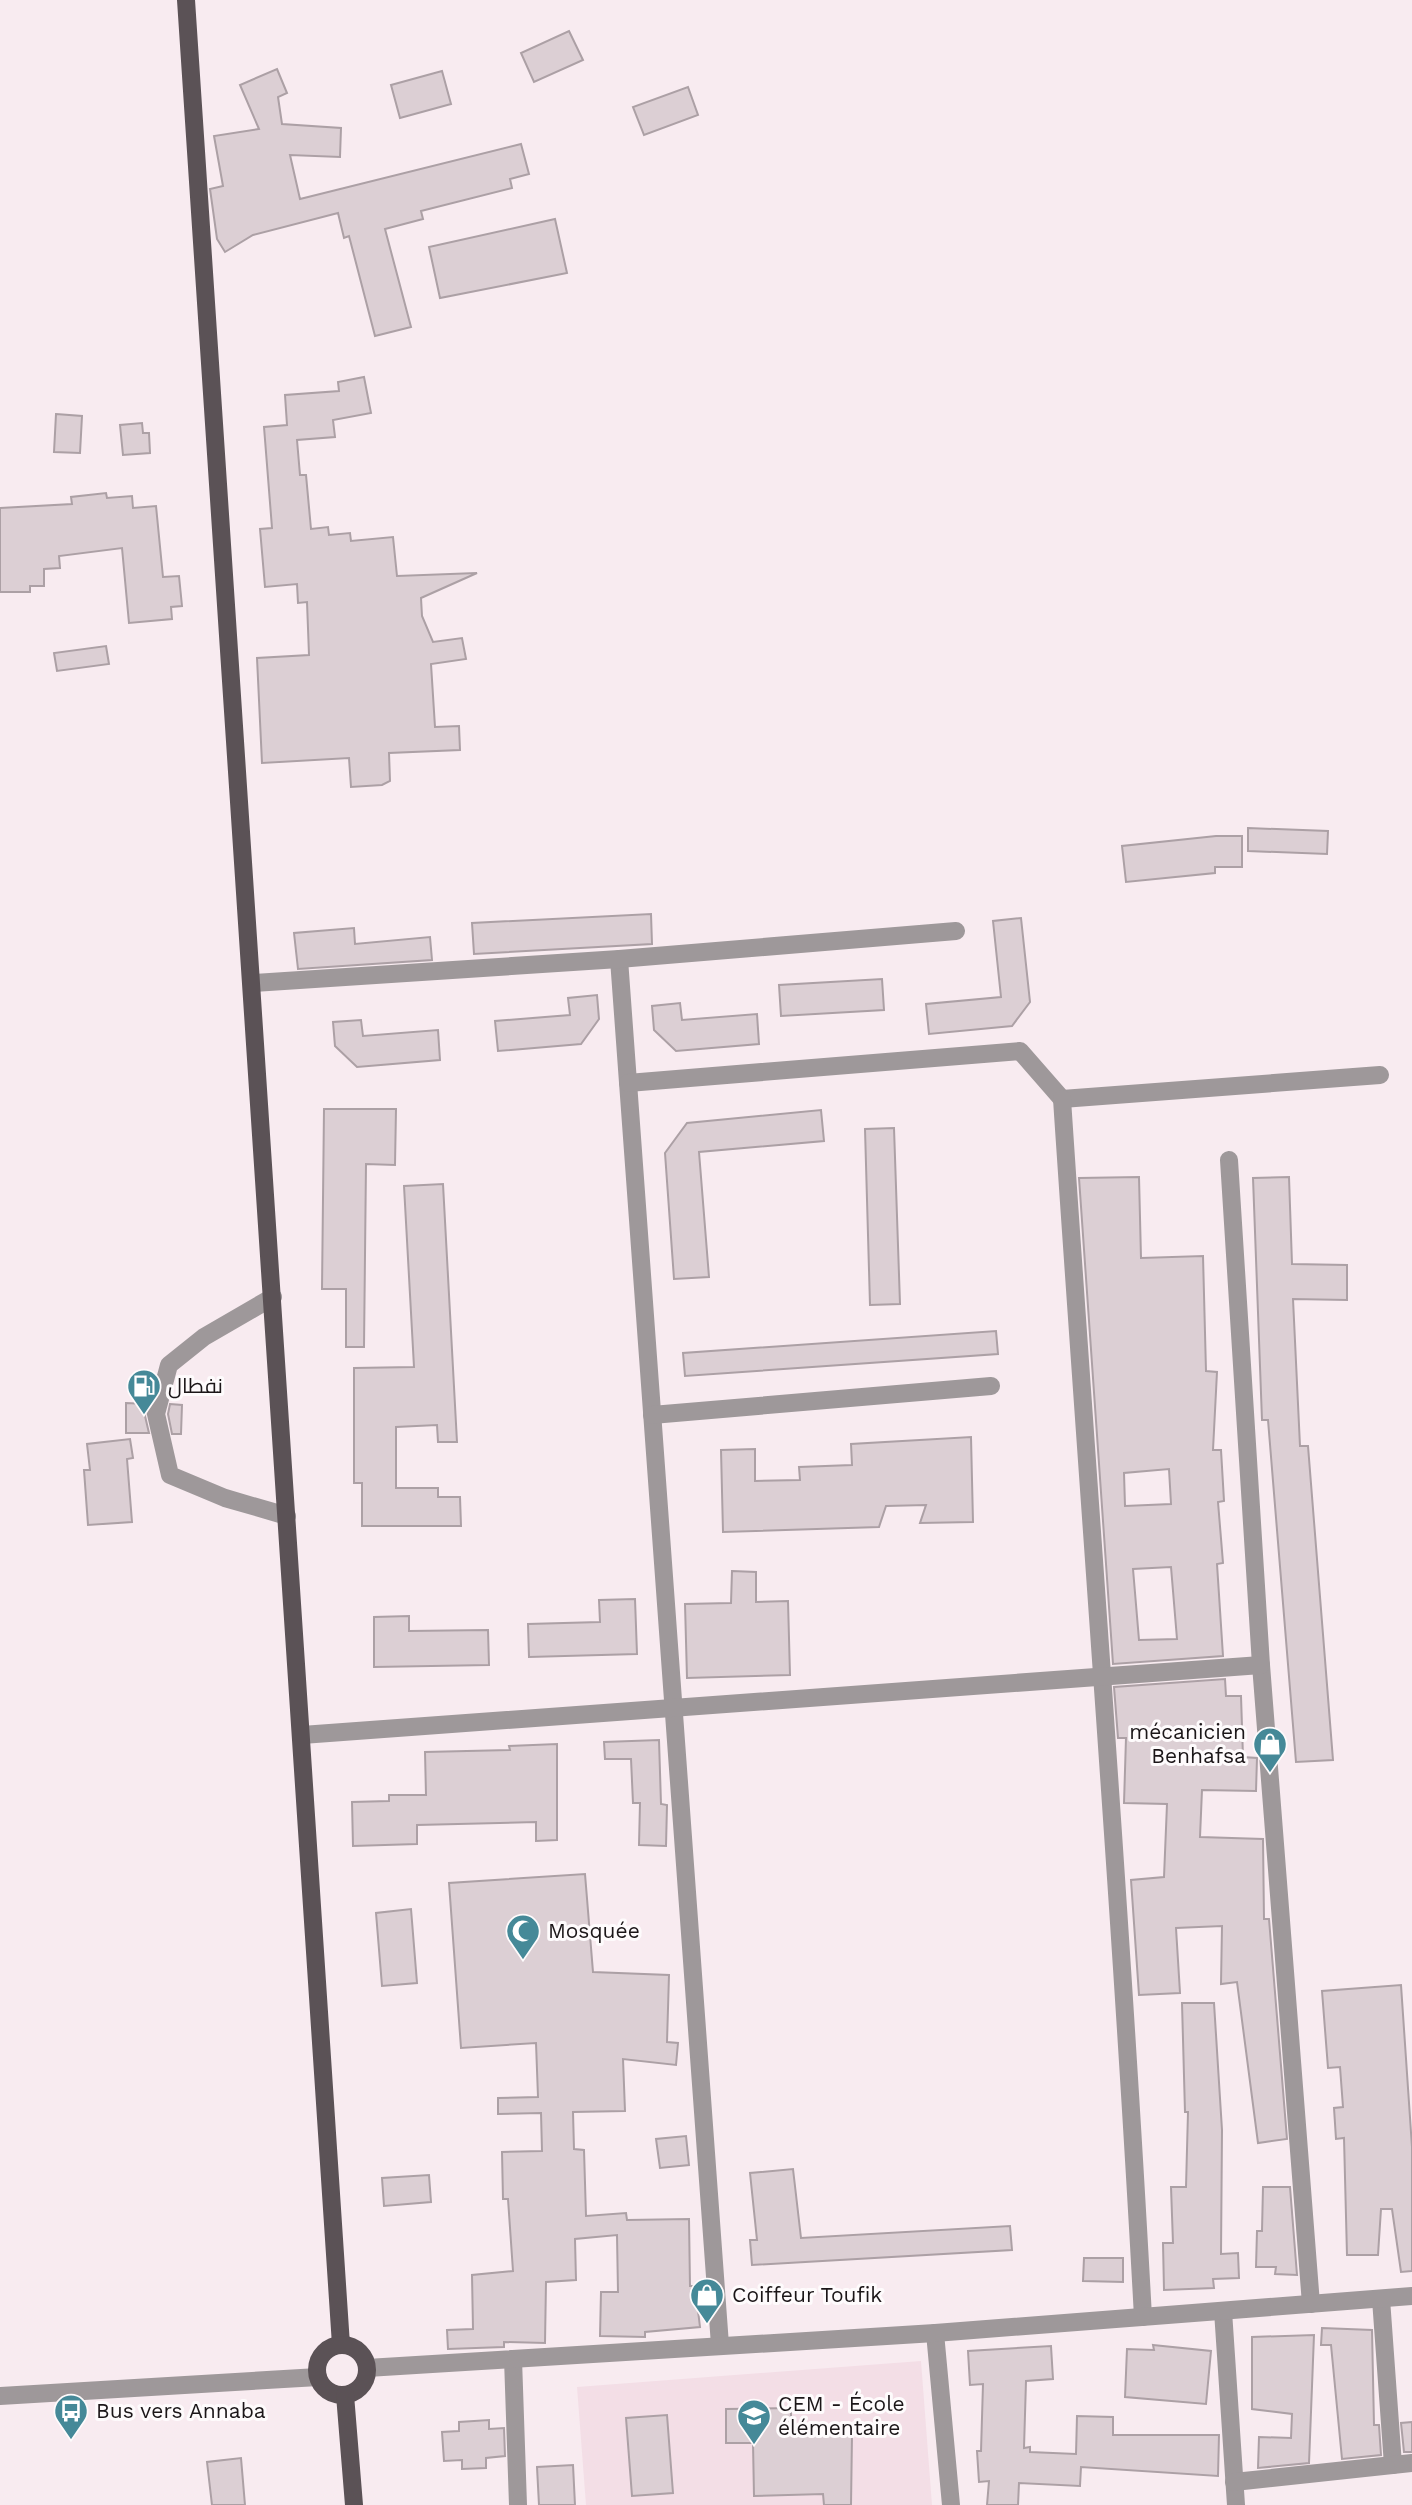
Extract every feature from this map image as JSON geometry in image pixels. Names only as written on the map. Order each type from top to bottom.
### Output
[{"type":"main road","points":[[186,0],[341,2345]]},
{"type":"main road","points":[[341,2345],[358,2350],[367,2368],[362,2385],[345,2395],[328,2391],[318,2377],[317,2369],[324,2353],[341,2345]]},
{"type":"main road","points":[[345,2395],[354,2505]]},
{"type":"street","points":[[253,983],[619,959],[956,931]]},
{"type":"street","points":[[619,959],[720,2345]]},
{"type":"street","points":[[628,1083],[1020,1051],[1062,1099],[1101,1676],[1122,1929],[1143,2317]]},
{"type":"street","points":[[1062,1099],[1380,1075]]},
{"type":"street","points":[[1229,1160],[1261,1665],[1311,2304]]},
{"type":"street","points":[[273,1297],[204,1337],[169,1365],[156,1414],[170,1475],[225,1498],[287,1516]]},
{"type":"street","points":[[652,1415],[990,1386]]},
{"type":"street","points":[[302,1735],[1261,1665]]},
{"type":"street","points":[[367,2368],[935,2333],[1412,2296]]},
{"type":"street","points":[[1381,2298],[1393,2465]]},
{"type":"street","points":[[1223,2311],[1236,2505]]},
{"type":"street","points":[[935,2333],[951,2505]]},
{"type":"street","points":[[513,2359],[519,2505]]},
{"type":"street","points":[[0,2396],[318,2377]]},
{"type":"street","points":[[1234,2482],[1412,2463]]},
{"type":"shaded area","name":"CEM - École élémentaire","points":[[921,2361],[932,2505],[586,2505],[577,2387]]},
{"type":"building","points":[[569,31],[583,60],[534,82],[521,53]]},
{"type":"building","points":[[277,69],[287,93],[278,97],[282,124],[341,128],[340,157],[290,155],[300,199],[521,144],[529,174],[510,179],[512,188],[421,211],[423,219],[385,229],[411,327],[375,336],[349,236],[344,238],[338,213],[253,235],[225,252],[217,239],[210,189],[223,186],[214,136],[259,129],[240,85]]},
{"type":"building","points":[[442,71],[451,104],[400,118],[391,85]]},
{"type":"building","points":[[688,87],[698,115],[644,135],[633,107]]},
{"type":"building","points":[[555,219],[567,273],[440,298],[429,247]]},
{"type":"building","points":[[364,377],[371,413],[333,420],[335,437],[297,440],[300,475],[306,475],[311,529],[328,527],[329,535],[350,533],[351,541],[393,537],[397,576],[477,573],[421,598],[422,616],[433,642],[462,638],[466,659],[431,664],[435,727],[459,726],[460,750],[389,753],[390,781],[382,785],[351,787],[349,758],[262,763],[257,658],[309,655],[307,602],[298,603],[297,584],[265,587],[260,529],[272,528],[264,427],[287,425],[285,395],[339,391],[338,382]]},
{"type":"building","points":[[56,414],[82,416],[80,453],[54,452]]},
{"type":"building","points":[[142,423],[143,433],[149,433],[150,453],[123,455],[120,425]]},
{"type":"building","points":[[106,493],[107,498],[132,496],[133,508],[156,506],[163,577],[179,576],[182,606],[171,607],[172,619],[129,623],[122,548],[59,556],[60,568],[44,569],[44,586],[30,586],[30,592],[0,592],[0,508],[72,504],[71,497]]},
{"type":"building","points":[[106,646],[109,664],[57,671],[54,653]]},
{"type":"building","points":[[1248,828],[1328,831],[1327,854],[1248,851]]},
{"type":"building","points":[[1216,836],[1242,836],[1242,867],[1215,867],[1215,873],[1126,882],[1122,846]]},
{"type":"building","points":[[651,914],[652,944],[474,954],[472,923]]},
{"type":"building","points":[[1021,918],[1030,1002],[1012,1026],[929,1034],[926,1004],[1001,997],[993,921]]},
{"type":"building","points":[[354,928],[355,944],[430,937],[432,960],[298,969],[294,933]]},
{"type":"building","points":[[882,979],[884,1010],[781,1016],[779,985]]},
{"type":"building","points":[[597,995],[599,1019],[581,1044],[498,1051],[495,1021],[570,1015],[568,998]]},
{"type":"building","points":[[680,1003],[682,1020],[757,1014],[759,1044],[676,1051],[654,1030],[652,1006]]},
{"type":"building","points":[[361,1020],[363,1036],[438,1030],[440,1060],[357,1067],[335,1046],[333,1022]]},
{"type":"building","points":[[324,1109],[396,1109],[395,1165],[366,1164],[364,1347],[346,1347],[346,1289],[322,1289]]},
{"type":"building","points":[[821,1110],[824,1141],[699,1152],[709,1277],[674,1279],[665,1153],[687,1123]]},
{"type":"building","points":[[894,1128],[900,1304],[870,1305],[865,1129]]},
{"type":"building","points":[[1139,1177],[1141,1258],[1203,1256],[1206,1371],[1217,1372],[1213,1450],[1221,1450],[1224,1501],[1218,1502],[1223,1563],[1217,1564],[1223,1656],[1113,1664],[1079,1178]],"holes":[[[1169,1469],[1171,1504],[1125,1506],[1124,1473]],[[1171,1567],[1177,1639],[1139,1640],[1133,1569]]]},
{"type":"building","points":[[1289,1177],[1292,1264],[1347,1265],[1347,1300],[1293,1299],[1300,1446],[1308,1446],[1333,1760],[1296,1762],[1268,1420],[1262,1420],[1253,1178]]},
{"type":"building","points":[[443,1184],[457,1442],[438,1442],[437,1425],[396,1427],[396,1488],[438,1488],[438,1497],[460,1497],[461,1526],[362,1526],[362,1483],[354,1483],[354,1368],[414,1367],[404,1186]]},
{"type":"building","points":[[996,1331],[998,1354],[685,1376],[683,1353]]},
{"type":"building","points":[[126,1403],[147,1404],[145,1416],[149,1433],[126,1433]]},
{"type":"building","points":[[170,1404],[182,1405],[181,1434],[172,1434],[168,1414]]},
{"type":"building","points":[[971,1437],[973,1522],[920,1523],[926,1505],[886,1506],[879,1527],[723,1532],[721,1450],[755,1449],[755,1481],[800,1480],[799,1467],[852,1465],[851,1444]]},
{"type":"building","points":[[130,1439],[133,1458],[127,1459],[132,1522],[88,1525],[84,1470],[90,1470],[87,1444]]},
{"type":"building","points":[[732,1571],[756,1572],[756,1602],[788,1601],[790,1675],[687,1678],[685,1604],[731,1603]]},
{"type":"building","points":[[635,1599],[637,1654],[529,1657],[528,1624],[600,1622],[599,1600]]},
{"type":"building","points":[[409,1616],[409,1631],[488,1630],[489,1665],[374,1667],[374,1617]]},
{"type":"building","points":[[1225,1679],[1226,1696],[1241,1696],[1243,1757],[1257,1758],[1256,1791],[1202,1790],[1200,1837],[1263,1839],[1264,1919],[1269,1919],[1287,2139],[1258,2143],[1237,1982],[1221,1984],[1222,1926],[1176,1928],[1180,1993],[1139,1995],[1131,1880],[1164,1877],[1167,1804],[1124,1803],[1126,1738],[1118,1738],[1114,1687]]},
{"type":"building","points":[[659,1740],[661,1804],[667,1805],[666,1846],[639,1845],[640,1803],[633,1803],[631,1759],[605,1759],[604,1742]]},
{"type":"building","points":[[557,1744],[557,1840],[536,1841],[536,1822],[417,1825],[417,1844],[353,1846],[352,1802],[389,1801],[389,1795],[426,1795],[425,1752],[510,1750],[509,1746]]},
{"type":"building","points":[[585,1874],[593,1972],[669,1975],[667,2042],[678,2043],[676,2065],[623,2059],[625,2111],[573,2112],[574,2149],[584,2150],[586,2216],[626,2213],[627,2220],[689,2219],[690,2286],[695,2286],[700,2327],[645,2332],[645,2337],[600,2336],[601,2292],[618,2292],[617,2235],[575,2239],[576,2280],[546,2282],[545,2343],[504,2342],[504,2347],[448,2349],[447,2330],[473,2329],[472,2275],[513,2271],[508,2199],[503,2199],[502,2152],[542,2151],[541,2113],[498,2114],[498,2098],[538,2097],[536,2043],[461,2048],[449,1883]]},
{"type":"building","points":[[411,1909],[417,1983],[382,1986],[376,1913]]},
{"type":"building","points":[[1401,1985],[1412,2147],[1412,2271],[1401,2272],[1392,2209],[1381,2209],[1378,2255],[1347,2255],[1344,2138],[1336,2139],[1334,2108],[1343,2107],[1340,2067],[1328,2068],[1322,1991]]},
{"type":"building","points":[[1182,2003],[1214,2003],[1222,2130],[1221,2254],[1238,2253],[1239,2278],[1213,2279],[1214,2288],[1164,2290],[1163,2243],[1173,2243],[1171,2187],[1186,2187],[1188,2112],[1185,2112]]},
{"type":"building","points":[[686,2136],[689,2165],[660,2168],[656,2139]]},
{"type":"building","points":[[793,2169],[801,2238],[1010,2226],[1012,2250],[752,2265],[750,2240],[757,2240],[750,2173]]},
{"type":"building","points":[[429,2175],[431,2202],[384,2206],[382,2178]]},
{"type":"building","points":[[1263,2187],[1290,2187],[1297,2275],[1275,2274],[1276,2267],[1256,2267],[1257,2231],[1262,2231]]},
{"type":"building","points":[[1084,2258],[1123,2258],[1123,2282],[1083,2281]]},
{"type":"building","points":[[1322,2328],[1372,2330],[1374,2425],[1379,2425],[1381,2455],[1342,2459],[1331,2345],[1321,2345]]},
{"type":"building","points":[[1314,2335],[1309,2463],[1258,2468],[1259,2437],[1291,2438],[1292,2414],[1252,2409],[1252,2337]]},
{"type":"building","points":[[1153,2345],[1211,2351],[1206,2404],[1125,2397],[1127,2349],[1154,2350]]},
{"type":"building","points":[[1051,2346],[1053,2379],[1026,2381],[1024,2448],[1030,2447],[1030,2452],[1076,2454],[1077,2416],[1113,2417],[1113,2435],[1219,2435],[1218,2476],[1081,2467],[1080,2486],[1019,2483],[1018,2505],[987,2505],[989,2481],[979,2482],[977,2451],[981,2451],[983,2384],[970,2385],[968,2351]]},
{"type":"building","points":[[791,2408],[791,2434],[852,2435],[851,2505],[824,2505],[823,2494],[754,2496],[753,2443],[726,2443],[726,2409]]},
{"type":"building","points":[[667,2415],[673,2493],[632,2496],[626,2418]]},
{"type":"building","points":[[489,2420],[489,2429],[504,2428],[505,2456],[486,2458],[486,2468],[462,2469],[462,2460],[444,2461],[442,2432],[459,2431],[459,2422]]},
{"type":"building","points":[[1412,2422],[1412,2452],[1404,2452],[1401,2423]]},
{"type":"building","points":[[241,2458],[245,2505],[212,2505],[207,2462]]},
{"type":"building","points":[[573,2465],[575,2505],[539,2505],[537,2467]]},
{"type":"place","name":"نفطال","points":[[144,1416]]},
{"type":"place","name":"mécanicien Benhafsa","points":[[1270,1774]]},
{"type":"place","name":"Mosquée","points":[[523,1961]]},
{"type":"place","name":"Coiffeur Toufik","points":[[707,2325]]},
{"type":"place","name":"Bus vers Annaba","points":[[71,2441]]},
{"type":"place","name":"CEM - École élémentaire","points":[[754,2446]]}]
